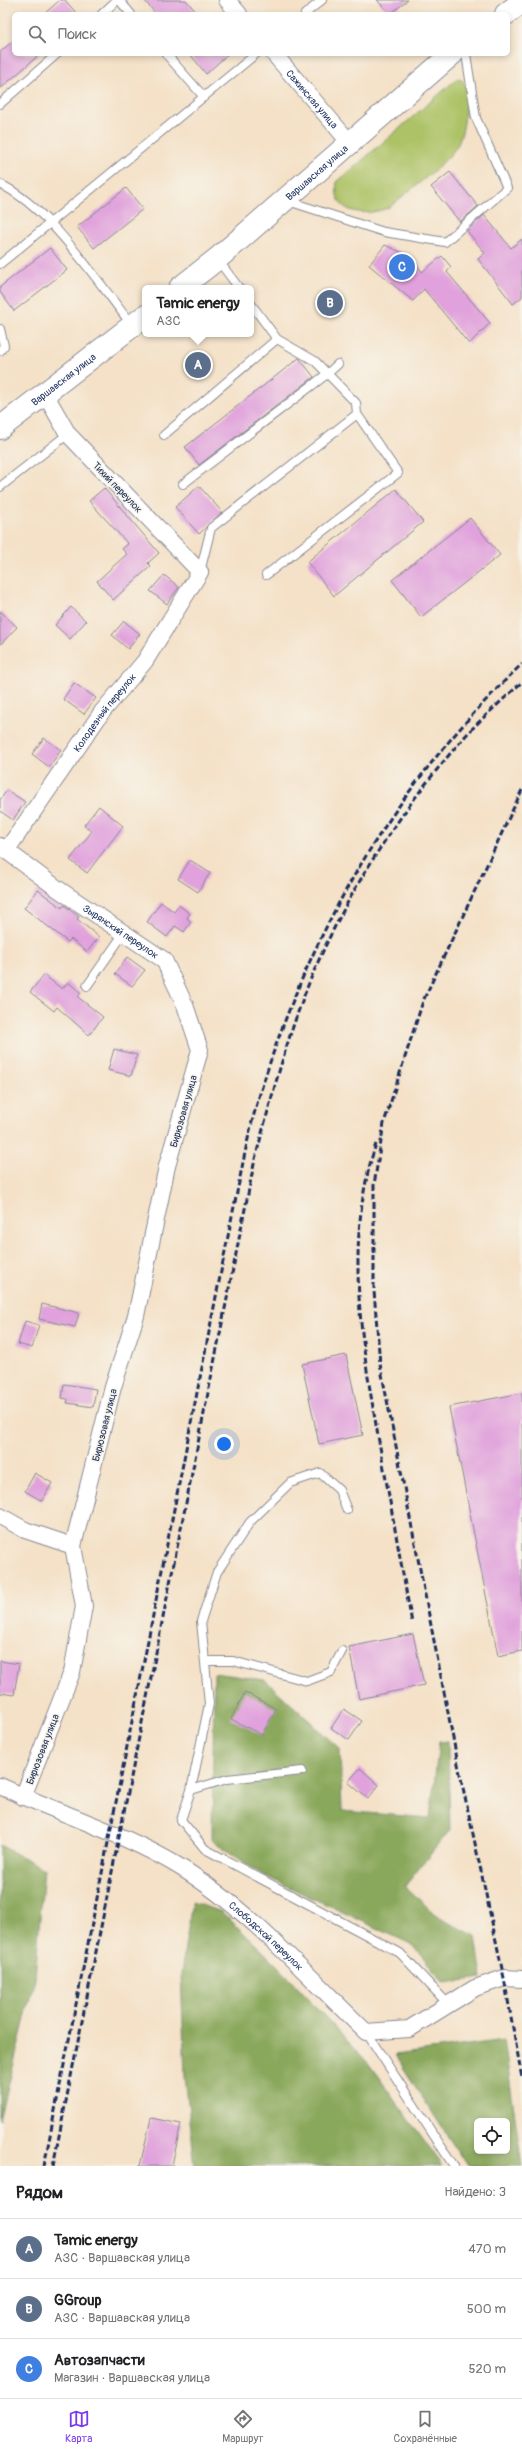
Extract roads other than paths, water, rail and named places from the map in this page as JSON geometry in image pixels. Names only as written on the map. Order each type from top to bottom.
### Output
[{"type":"main road","points":[[509,12],[522,2]]},
{"type":"main road","name":"Варшавская улица","points":[[184,285],[217,259],[450,56]]},
{"type":"main road","name":"Варшавская улица","points":[[0,428],[139,321]]},
{"type":"street","points":[[227,0],[237,12]]},
{"type":"street","name":"Сажинская улица","points":[[276,56],[350,144]]},
{"type":"street","name":"Тихий переулок","points":[[45,394],[68,434],[200,572]]},
{"type":"street","name":"Колодезный переулок","points":[[3,848],[102,712],[145,661],[200,572]]},
{"type":"street","name":"Зырянский переулок","points":[[3,848],[58,889],[164,960],[185,1005],[200,1050]]},
{"type":"street","name":"Бирюзовая улица","points":[[24,1797],[72,1672],[84,1606],[73,1546],[113,1387],[136,1316],[167,1166],[200,1050]]},
{"type":"street","points":[[0,1516],[25,1530],[73,1546]]},
{"type":"street","name":"Слободской переулок","points":[[0,1786],[110,1833],[179,1867],[228,1901],[366,2032]]},
{"type":"street","points":[[366,2032],[410,2029],[475,1988],[504,1978],[522,1979]]},
{"type":"lane","points":[[104,12],[118,0],[129,12]]},
{"type":"lane","points":[[307,12],[322,0]]},
{"type":"lane","points":[[0,104],[55,56]]},
{"type":"lane","points":[[168,56],[204,97]]},
{"type":"lane","points":[[0,264],[254,56]]},
{"type":"lane","points":[[284,200],[384,232],[445,242],[507,188],[476,118],[466,56]]},
{"type":"lane","points":[[0,184],[17,192],[50,223],[139,321]]},
{"type":"lane","points":[[217,259],[237,285]]},
{"type":"lane","points":[[254,308],[277,339],[315,361],[356,403],[357,414],[398,474],[266,575]]},
{"type":"lane","points":[[0,329],[4,346],[0,351]]},
{"type":"lane","points":[[164,435],[277,339]]},
{"type":"lane","points":[[183,484],[338,364]]},
{"type":"lane","points":[[200,572],[211,528],[357,414]]},
{"type":"lane","points":[[0,487],[68,434]]},
{"type":"lane","points":[[87,986],[124,933]]},
{"type":"lane","points":[[347,1510],[339,1490],[320,1473],[290,1483],[250,1522],[217,1572],[202,1621],[209,1704],[191,1790],[181,1820],[205,1849],[400,1953],[449,2005]]},
{"type":"lane","points":[[205,1661],[233,1661],[307,1681],[331,1672],[342,1651]]},
{"type":"lane","points":[[191,1790],[227,1779],[302,1771]]},
{"type":"lane","points":[[366,2032],[454,2166]]},
{"type":"railway","points":[[44,2166],[246,1147],[252,1120],[276,1044],[300,983],[328,924],[359,868],[394,813],[433,761],[475,712],[522,664]]},
{"type":"railway","points":[[53,2166],[255,1159],[286,1048],[309,983],[323,950],[339,918],[375,856],[416,796],[438,768],[468,733],[522,682]]},
{"type":"railway","points":[[522,790],[423,1001],[384,1123],[374,1185],[374,1291],[380,1364],[459,1769],[504,1978],[522,2078]]},
{"type":"railway","points":[[376,1144],[366,1181],[360,1219],[358,1257],[359,1295],[367,1371],[412,1623]]},
{"type":"place","name":"Автозапчасти","points":[[402,267]]},
{"type":"place","name":"GGroup","points":[[330,303]]},
{"type":"place","name":"Tamic energy","points":[[198,365]]}]
